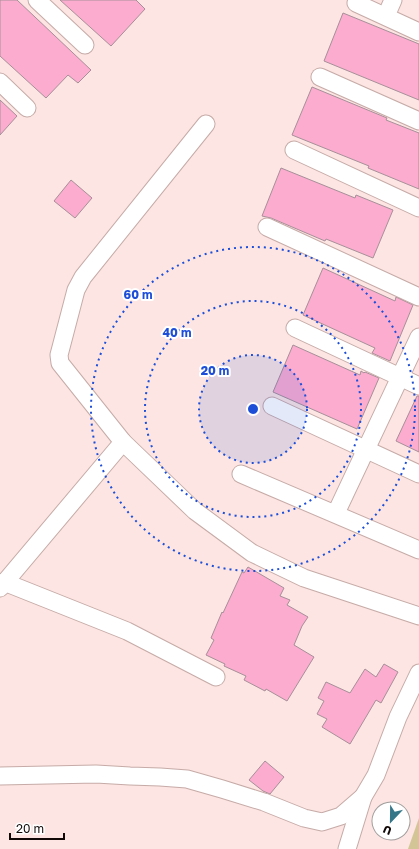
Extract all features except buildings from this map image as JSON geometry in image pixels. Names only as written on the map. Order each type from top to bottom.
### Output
[{"type":"street","points":[[37,0],[85,45]]},
{"type":"street","points":[[386,16],[393,0]]},
{"type":"street","points":[[356,3],[419,32]]},
{"type":"street","points":[[320,77],[419,122]]},
{"type":"street","points":[[0,82],[27,108]]},
{"type":"street","points":[[206,124],[83,277],[76,290],[59,354],[60,363],[122,442],[195,511],[252,553],[304,578],[419,616]]},
{"type":"street","points":[[294,150],[419,208]]},
{"type":"street","points":[[267,227],[419,297]]},
{"type":"street","points":[[295,328],[419,386]]},
{"type":"street","points":[[336,514],[419,336]]},
{"type":"street","points":[[272,406],[419,474]]},
{"type":"street","points":[[122,442],[2,585],[127,631],[216,677]]},
{"type":"street","points":[[241,474],[419,550]]},
{"type":"street","points":[[347,849],[363,797],[376,775],[398,717],[419,673]]},
{"type":"street","points":[[0,776],[96,774],[160,777],[186,780],[243,796],[304,818],[322,822],[341,816],[363,797]]},
{"type":"shaded area","points":[[419,818],[419,849],[408,849]]}]
